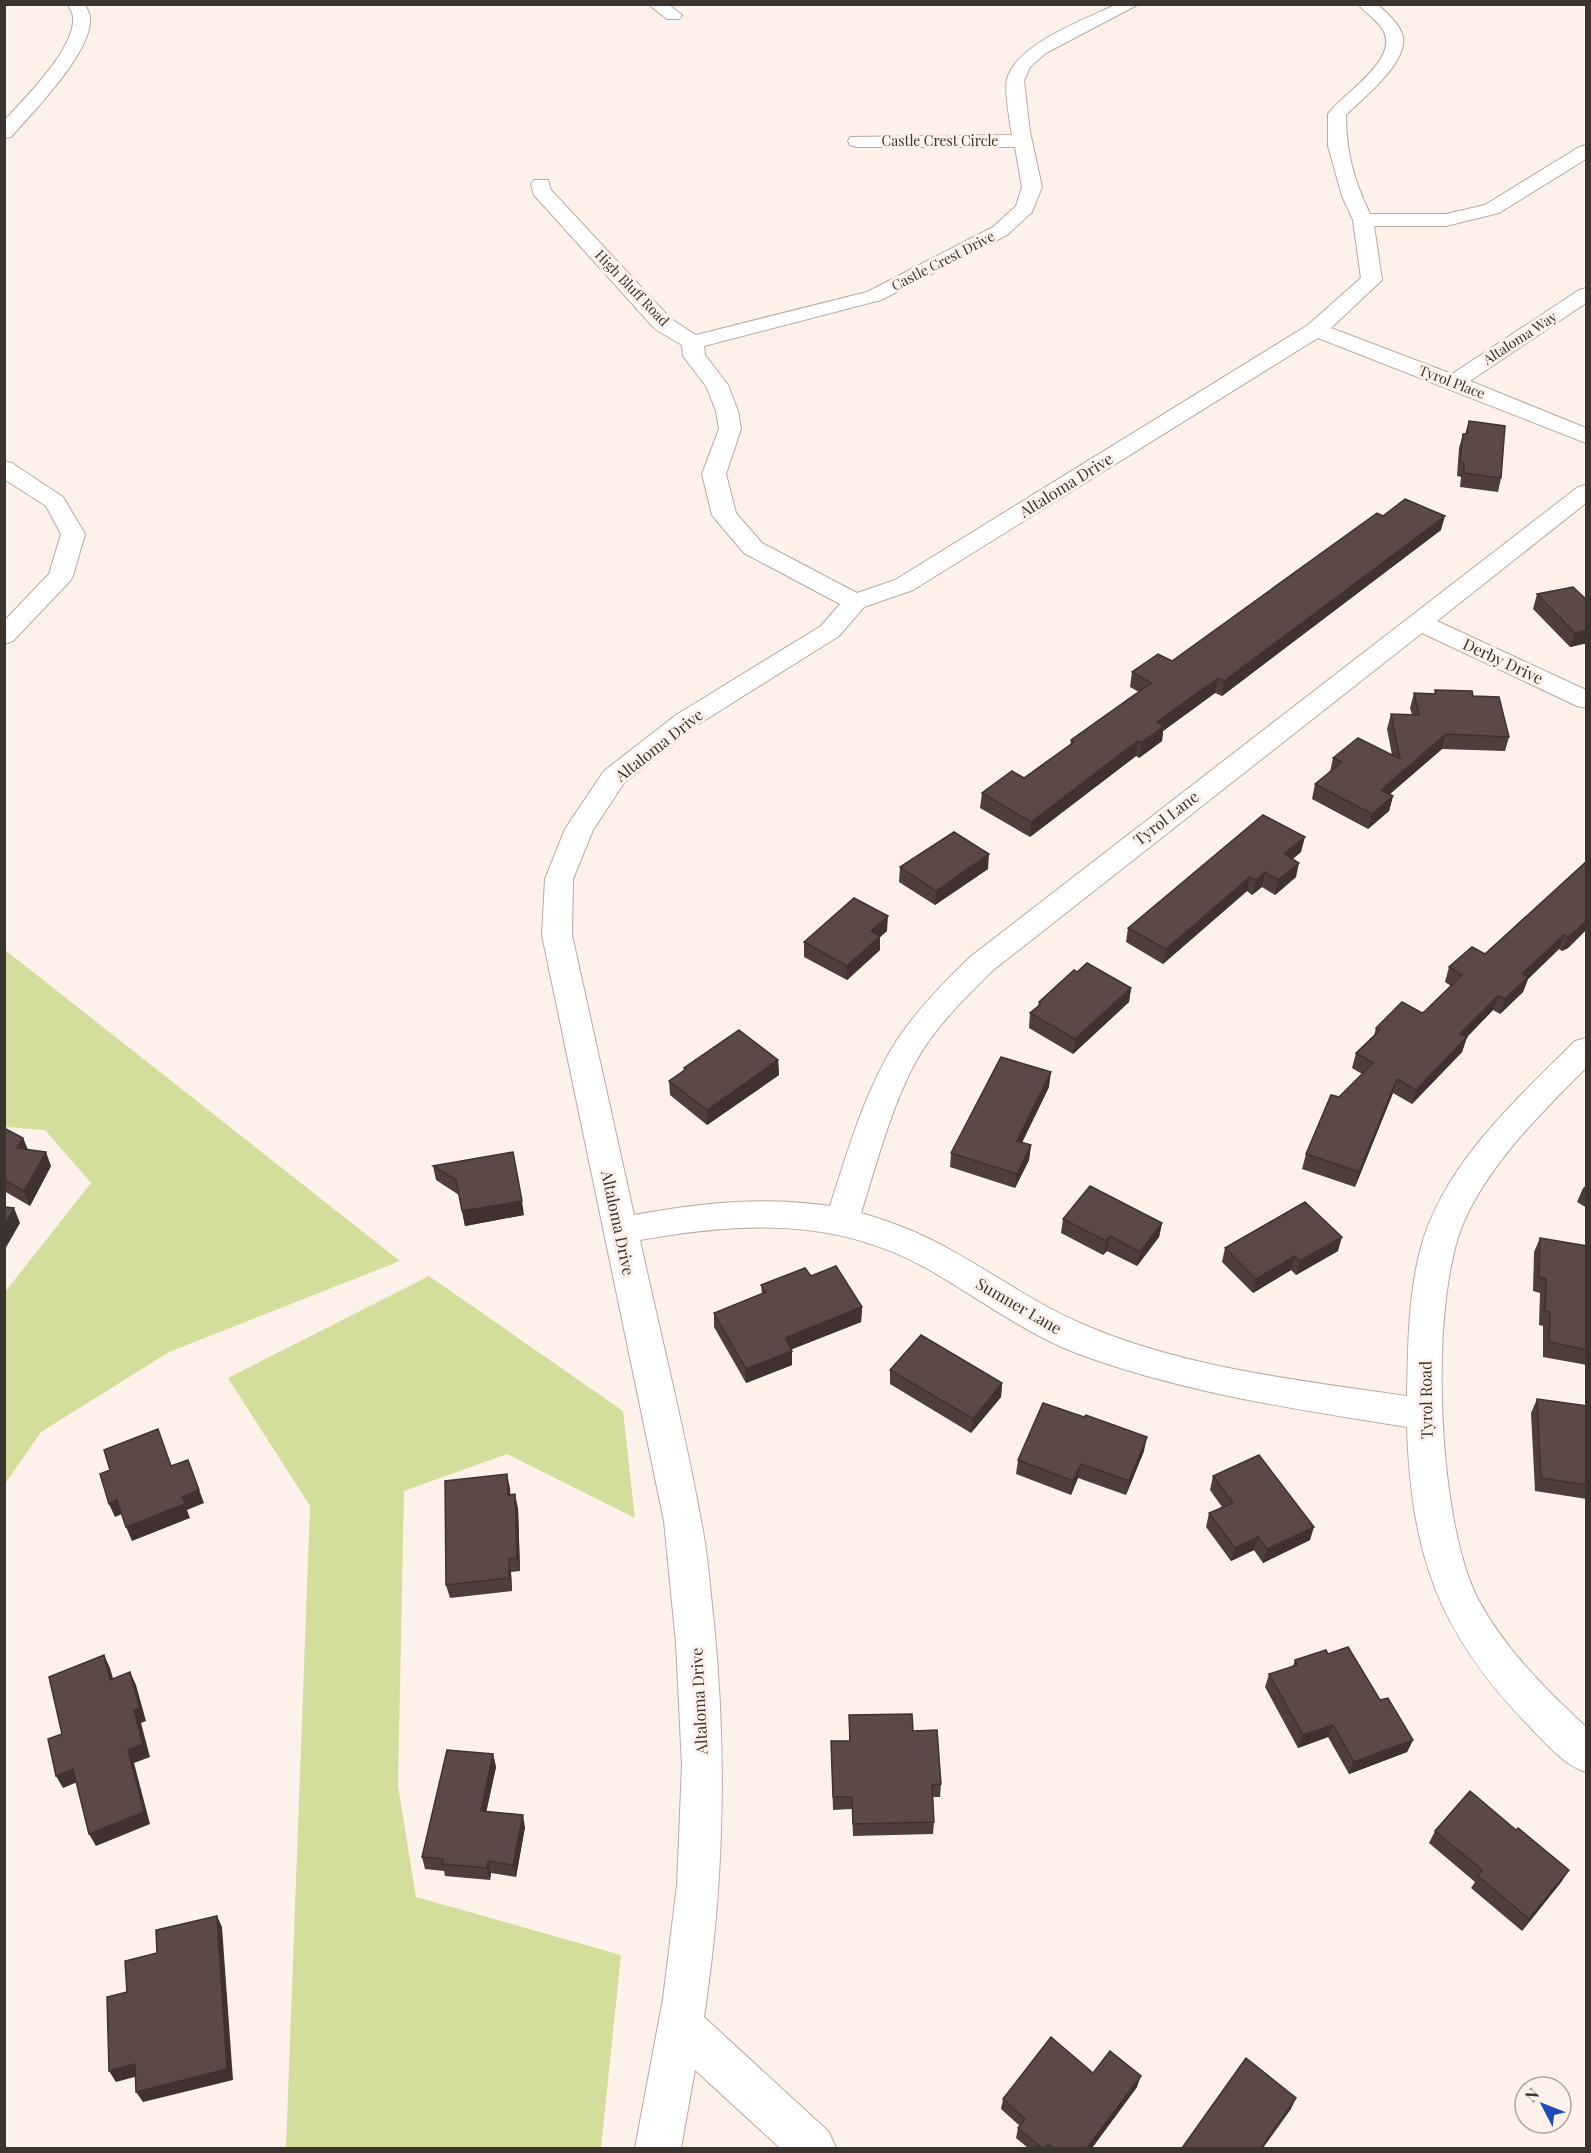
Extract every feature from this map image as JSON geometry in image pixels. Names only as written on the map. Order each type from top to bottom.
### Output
[{"type":"street","points":[[4,133],[71,54],[81,30],[80,9],[76,4]]},
{"type":"street","points":[[656,4],[673,15]]},
{"type":"street","name":"Castle Crest Drive","points":[[693,342],[874,296],[1000,231],[1025,208],[1032,187],[1022,141],[1016,81],[1022,65],[1040,49],[1131,4]]},
{"type":"street","name":"Altaloma Drive","points":[[658,2148],[682,2027],[701,1847],[702,1735],[692,1593],[683,1521],[557,935],[560,879],[579,829],[614,777],[685,721],[830,631],[855,602],[904,585],[1316,330],[1372,280],[1363,220],[1352,196],[1337,146],[1337,114],[1386,66],[1395,49],[1394,36],[1374,10],[1366,4]]},
{"type":"street","name":"Castle Crest Circle","points":[[857,141],[1022,141]]},
{"type":"street","points":[[1363,220],[1446,220],[1492,209],[1587,151]]},
{"type":"street","name":"High Bluff Road","points":[[541,184],[541,191],[663,324],[693,342]]},
{"type":"street","name":"Altaloma Way","points":[[1454,382],[1587,294]]},
{"type":"street","name":"Tyrol Place","points":[[1316,330],[1587,435]]},
{"type":"street","points":[[693,342],[694,356],[717,385],[727,411],[730,429],[714,474],[724,515],[753,548],[855,602]]},
{"type":"street","points":[[4,468],[55,502],[74,534],[61,576],[4,636]]},
{"type":"street","name":"Tyrol Lane","points":[[842,1221],[885,1094],[901,1061],[923,1027],[948,996],[1016,935],[1587,492]]},
{"type":"street","name":"Derby Drive","points":[[1419,622],[1587,700]]},
{"type":"street","name":"Tyrol Road","points":[[1587,1049],[1497,1143],[1468,1183],[1448,1219],[1436,1260],[1428,1307],[1424,1414],[1437,1533],[1447,1570],[1465,1612],[1506,1669],[1543,1712],[1587,1753]]},
{"type":"street","name":"Sumner Lane","points":[[619,1231],[678,1219],[759,1212],[803,1214],[842,1221],[886,1234],[918,1248],[1044,1323],[1119,1353],[1190,1373],[1243,1384],[1424,1414]]},
{"type":"street","points":[[682,2027],[813,2148]]},
{"type":"green space","points":[[5,950],[400,1261],[169,1352],[41,1432],[5,1484],[5,1292],[91,1183],[45,1130],[5,1127]]},
{"type":"green space","points":[[429,1276],[623,1411],[635,1518],[507,1454],[404,1491],[398,1786],[416,1897],[621,1955],[601,2148],[286,2148],[310,1506],[228,1378]]},
{"type":"building","points":[[1469,421],[1505,426],[1501,478],[1464,473],[1464,463],[1460,462],[1463,434],[1467,434]]},
{"type":"building","points":[[1405,499],[1445,516],[1224,681],[1218,678],[1157,722],[1164,726],[1141,743],[1138,741],[1031,822],[982,793],[1012,771],[1024,778],[1074,742],[1071,740],[1151,683],[1132,672],[1158,654],[1172,661],[1377,513],[1383,516]]},
{"type":"building","points":[[1573,587],[1587,600],[1587,630],[1575,633],[1537,594]]},
{"type":"building","points":[[1435,690],[1472,691],[1473,696],[1499,697],[1509,737],[1446,734],[1381,790],[1393,796],[1372,814],[1315,784],[1342,762],[1333,758],[1358,738],[1400,759],[1391,714],[1419,715],[1414,693],[1436,694]]},
{"type":"building","points":[[1263,815],[1305,837],[1284,854],[1299,863],[1278,880],[1265,872],[1256,880],[1250,877],[1166,949],[1128,928]]},
{"type":"building","points":[[954,832],[989,854],[936,891],[900,867]]},
{"type":"building","points":[[1587,861],[1587,920],[1568,937],[1564,935],[1522,974],[1528,977],[1505,999],[1498,996],[1460,1034],[1467,1037],[1416,1090],[1397,1079],[1359,1172],[1306,1154],[1331,1095],[1339,1097],[1373,1063],[1356,1053],[1380,1030],[1376,1028],[1402,1002],[1422,1013],[1425,1011],[1462,975],[1449,967],[1472,947],[1485,954]]},
{"type":"building","points":[[854,898],[888,916],[871,931],[880,936],[847,966],[804,942]]},
{"type":"building","points":[[1087,963],[1131,988],[1075,1039],[1030,1013],[1074,970],[1077,972]]},
{"type":"building","points":[[739,1030],[778,1060],[707,1110],[669,1081],[686,1069],[684,1068]]},
{"type":"building","points":[[1001,1057],[1051,1072],[1017,1141],[1031,1145],[1017,1174],[951,1153]]},
{"type":"building","points":[[4,1128],[23,1138],[17,1148],[46,1152],[24,1191],[4,1180]]},
{"type":"building","points":[[513,1152],[522,1201],[462,1211],[456,1180],[433,1166]]},
{"type":"building","points":[[1090,1186],[1162,1223],[1140,1252],[1110,1236],[1106,1241],[1063,1219]]},
{"type":"building","points":[[1305,1202],[1342,1237],[1300,1261],[1295,1256],[1256,1279],[1225,1248]]},
{"type":"building","points":[[4,1207],[14,1208],[4,1226]]},
{"type":"building","points":[[1540,1238],[1587,1246],[1587,1350],[1549,1342],[1550,1312],[1545,1311],[1546,1279],[1539,1277]]},
{"type":"building","points":[[836,1266],[862,1307],[785,1338],[792,1351],[746,1369],[714,1313],[766,1292],[761,1285],[805,1268],[811,1276]]},
{"type":"building","points":[[921,1335],[1002,1383],[973,1419],[890,1370]]},
{"type":"building","points":[[1537,1399],[1587,1406],[1587,1485],[1541,1478]]},
{"type":"building","points":[[1043,1403],[1084,1417],[1086,1415],[1147,1437],[1129,1481],[1081,1464],[1073,1481],[1018,1460]]},
{"type":"building","points":[[158,1429],[171,1466],[188,1460],[199,1490],[182,1497],[185,1504],[126,1527],[117,1500],[109,1504],[100,1474],[110,1470],[104,1450]]},
{"type":"building","points":[[1259,1455],[1314,1527],[1267,1549],[1258,1537],[1235,1548],[1209,1513],[1233,1503],[1213,1476]]},
{"type":"building","points":[[507,1474],[508,1495],[515,1494],[517,1558],[509,1559],[509,1578],[446,1585],[445,1481]]},
{"type":"building","points":[[1348,1647],[1380,1700],[1388,1698],[1413,1740],[1354,1762],[1333,1725],[1303,1735],[1269,1674],[1297,1665],[1295,1660],[1326,1650],[1328,1654]]},
{"type":"building","points":[[104,1655],[110,1680],[130,1672],[140,1708],[134,1710],[143,1744],[128,1750],[144,1812],[89,1834],[73,1769],[56,1776],[48,1739],[62,1734],[49,1677]]},
{"type":"building","points":[[912,1714],[913,1731],[937,1730],[941,1784],[932,1785],[934,1822],[853,1824],[852,1797],[833,1797],[831,1741],[850,1741],[849,1715]]},
{"type":"building","points":[[447,1750],[493,1754],[481,1811],[523,1815],[513,1865],[488,1861],[487,1868],[442,1864],[443,1859],[422,1857]]},
{"type":"building","points":[[1470,1791],[1569,1870],[1529,1919],[1478,1876],[1482,1870],[1435,1831]]},
{"type":"building","points":[[217,1916],[227,2069],[136,2092],[135,2064],[109,2071],[107,1997],[127,1992],[125,1961],[157,1953],[156,1930]]},
{"type":"building","points":[[1051,2037],[1093,2073],[1110,2051],[1141,2076],[1087,2148],[1053,2148],[1048,2144],[1042,2148],[1018,2128],[1025,2119],[1003,2099]]},
{"type":"building","points":[[1246,2058],[1296,2098],[1261,2148],[1182,2148]]}]
